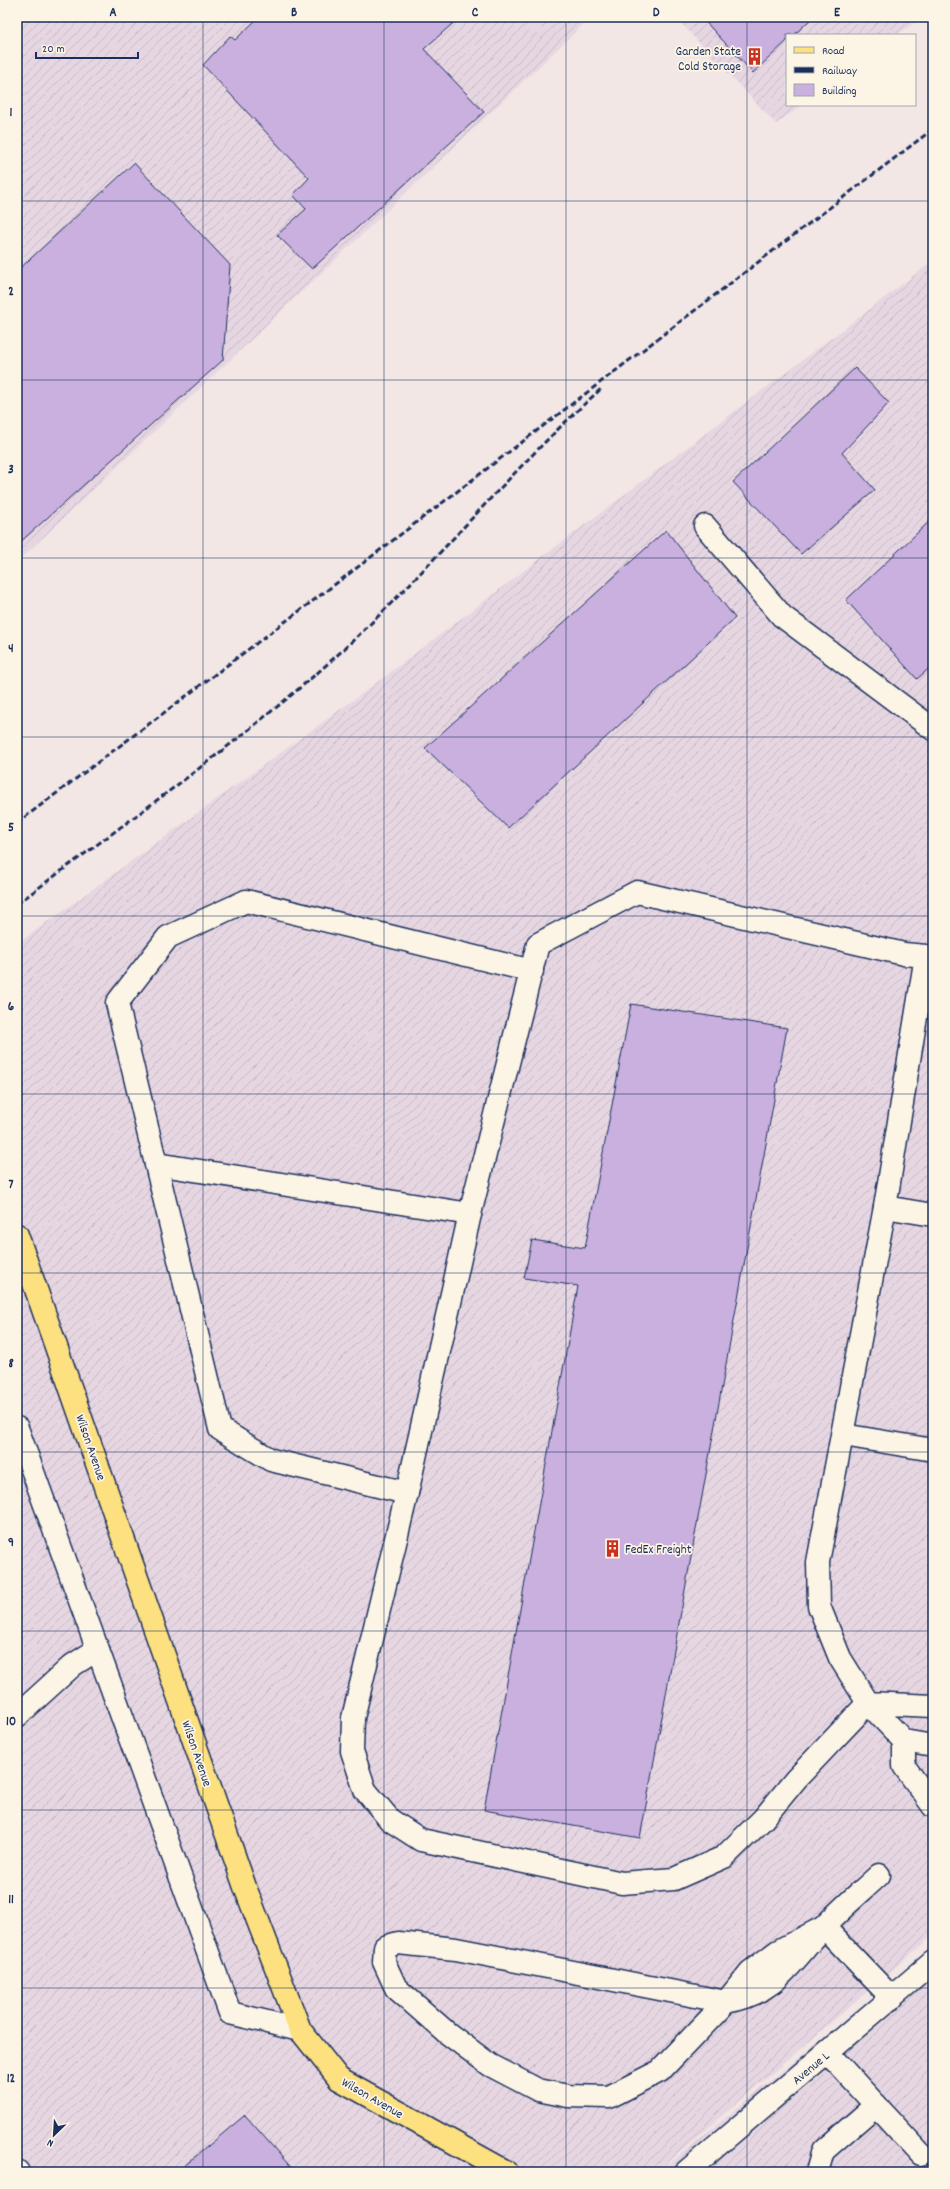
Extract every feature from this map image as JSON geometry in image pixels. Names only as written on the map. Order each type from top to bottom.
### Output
[{"type":"main road","name":"Wilson Avenue","points":[[17,1235],[245,1888],[300,2030],[340,2079],[507,2172]]},
{"type":"street","points":[[705,526],[782,616],[933,729]]},
{"type":"street","points":[[933,1706],[868,1703],[796,1779],[763,1819],[724,1857],[674,1880],[622,1883],[421,1840],[390,1820],[365,1790],[352,1751],[353,1718],[407,1493],[470,1214],[538,944],[637,892],[897,952],[930,958],[886,1207],[818,1562],[820,1606],[840,1658],[868,1703],[904,1741],[933,1746]]},
{"type":"street","points":[[407,1493],[271,1460],[220,1429],[117,1004],[168,937],[246,901],[532,971]]},
{"type":"street","points":[[156,1164],[470,1214]]},
{"type":"street","points":[[886,1207],[933,1215]]},
{"type":"street","points":[[17,1428],[230,2013],[300,2030]]},
{"type":"street","points":[[842,1435],[933,1450]]},
{"type":"street","points":[[17,1716],[73,1665],[98,1649]]},
{"type":"street","points":[[904,1741],[904,1766],[933,1806]]},
{"type":"street","points":[[726,2002],[456,1949],[398,1943],[385,1947],[384,1962],[396,1988],[446,2032],[490,2065],[538,2090],[568,2096],[609,2097],[660,2071],[726,2002],[750,1972],[778,1950],[824,1927],[879,1875]]},
{"type":"street","points":[[824,1927],[892,1998]]},
{"type":"street","name":"Avenue L","points":[[686,2172],[933,1962]]},
{"type":"street","points":[[827,2052],[921,2154]]},
{"type":"street","points":[[817,2172],[823,2151],[876,2105]]},
{"type":"shaded area","points":[[17,17],[591,17],[17,562]]},
{"type":"shaded area","points":[[675,17],[922,17],[898,34],[786,34],[786,106],[801,106],[776,124]]},
{"type":"shaded area","points":[[933,261],[933,1935],[657,2172],[17,2172],[17,944],[359,696]]},
{"type":"shaded area","points":[[933,1948],[933,2172],[659,2172]]},
{"type":"building","points":[[259,17],[281,17],[282,19],[284,17],[460,17],[424,49],[484,112],[312,269],[277,235],[306,209],[293,195],[309,178],[203,65],[230,36],[235,40]]},
{"type":"building","name":"Garden State Cold Storage","points":[[701,17],[813,17],[795,34],[786,34],[786,42],[753,73]]},
{"type":"building","points":[[134,163],[230,265],[223,360],[17,545],[17,271]]},
{"type":"building","points":[[855,368],[889,403],[842,453],[875,490],[801,554],[733,482]]},
{"type":"building","points":[[933,518],[933,665],[917,679],[846,600]]},
{"type":"building","points":[[666,530],[735,618],[508,828],[425,748]]},
{"type":"building","name":"FedEx Freight","points":[[631,1004],[787,1028],[640,1838],[484,1810],[578,1286],[524,1278],[532,1240],[585,1248]]},
{"type":"building","points":[[245,2115],[295,2172],[177,2172]]},
{"type":"railway","points":[[17,823],[354,570],[933,129]]},
{"type":"railway","points":[[17,904],[206,763],[316,674],[390,605],[529,458],[602,388]]},
{"type":"place","name":"Garden State Cold Storage","points":[[754,57]]},
{"type":"place","name":"FedEx Freight","points":[[612,1548]]}]
